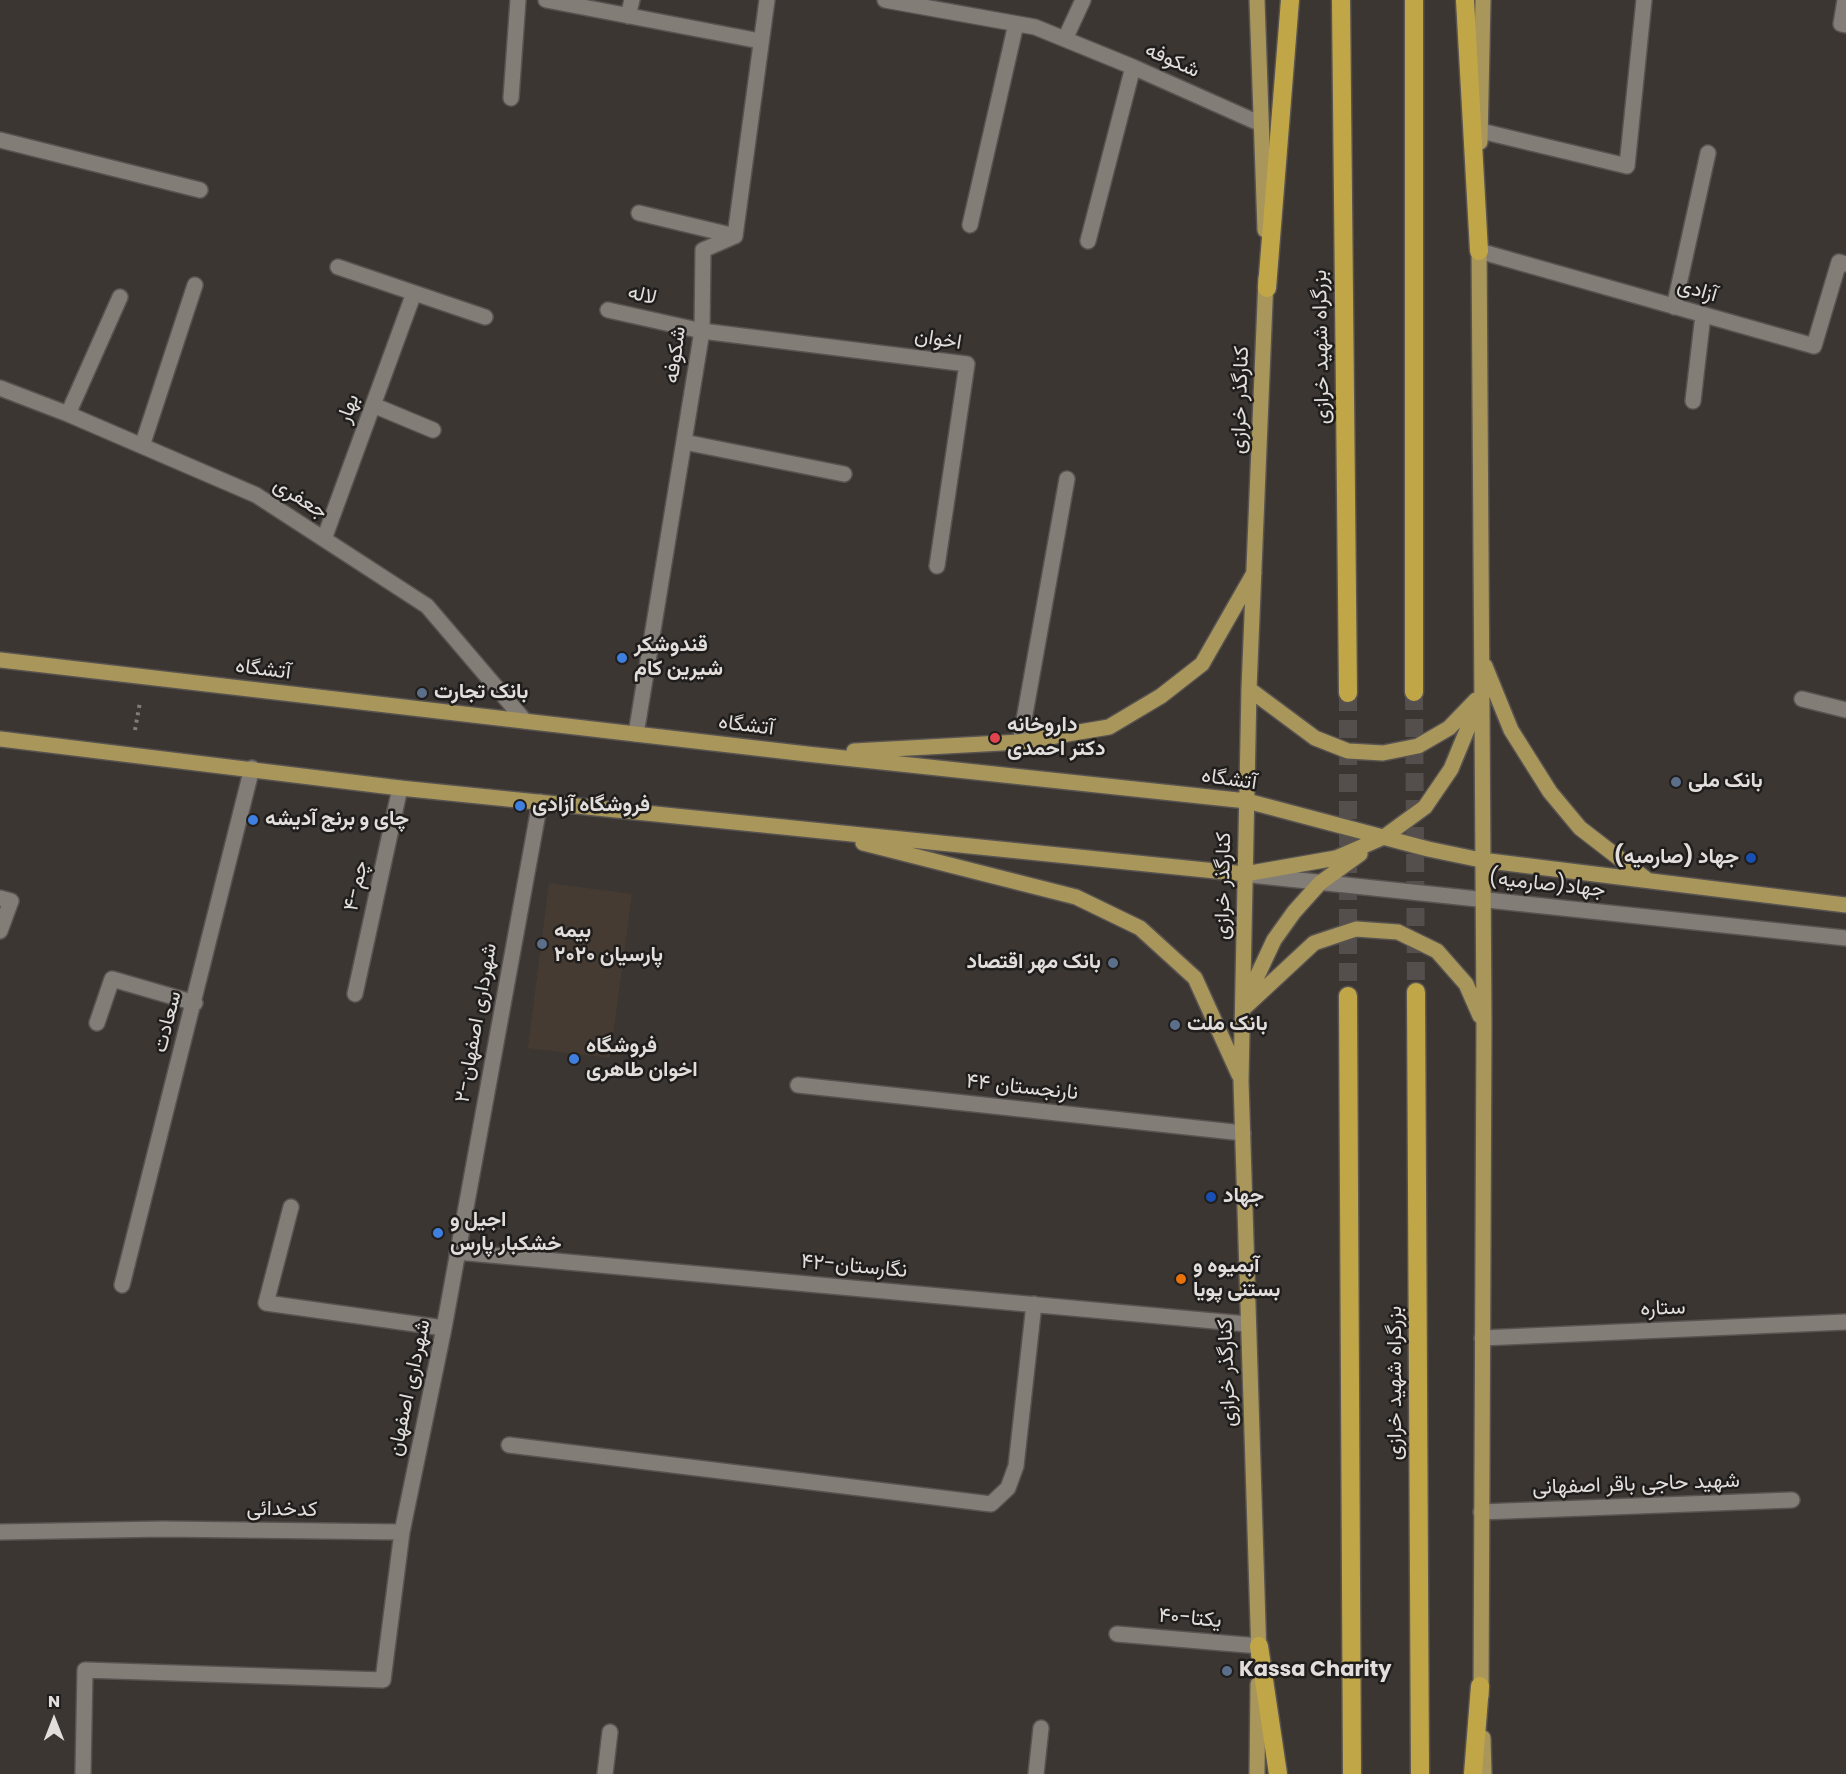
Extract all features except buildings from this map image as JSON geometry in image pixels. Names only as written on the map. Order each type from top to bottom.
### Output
[{"type":"highway","points":[[1267,288],[1290,0]]},
{"type":"highway","name":"بزرگراه شهید خرازی","points":[[1341,0],[1348,693]]},
{"type":"highway","points":[[1414,0],[1414,692]]},
{"type":"highway","points":[[1466,0],[1479,251]]},
{"type":"highway","name":"بزرگراه شهید خرازی","points":[[1416,992],[1420,1774]]},
{"type":"highway","points":[[1348,996],[1352,1774]]},
{"type":"highway","points":[[1259,1646],[1278,1774]]},
{"type":"highway","points":[[1473,1774],[1480,1686]]},
{"type":"main road","name":"کنارگذر خرازی","points":[[1257,0],[1267,288],[1249,689],[1241,1081],[1259,1646],[1257,1774]]},
{"type":"main road","points":[[1483,0],[1479,251],[1483,693],[1481,860],[1484,1024],[1480,1686],[1484,1774]]},
{"type":"main road","points":[[807,754],[1020,742],[1109,727],[1161,696],[1202,664],[1256,570]]},
{"type":"main road","points":[[1481,655],[1511,730],[1550,792],[1580,828],[1646,879]]},
{"type":"main road","name":"آتشگاه","points":[[0,660],[807,754],[1247,801],[1481,860]]},
{"type":"main road","points":[[1249,689],[1315,738],[1348,751],[1383,753],[1418,746],[1449,728],[1483,693]]},
{"type":"main road","points":[[1243,1009],[1274,940],[1294,912],[1320,883],[1425,807],[1451,769],[1483,693]]},
{"type":"main road","points":[[0,739],[252,768],[400,788],[1245,874],[1336,858],[1384,837]]},
{"type":"main road","points":[[814,830],[1076,897],[1140,928],[1195,978],[1241,1081]]},
{"type":"main road","name":"جهاد(صارمیه)","points":[[1481,860],[1846,905]]},
{"type":"main road","points":[[1243,1009],[1314,943],[1356,929],[1377,930],[1398,932],[1437,951],[1466,984],[1484,1024]]},
{"type":"street","points":[[511,98],[518,0]]},
{"type":"street","points":[[546,0],[576,3],[628,16],[760,41]]},
{"type":"street","points":[[628,16],[632,0]]},
{"type":"street","points":[[639,213],[735,236],[767,0]]},
{"type":"street","name":"شکوفه","points":[[885,0],[1035,27],[1133,67],[1261,124]]},
{"type":"street","points":[[1065,39],[1083,0]]},
{"type":"street","points":[[1481,131],[1626,166],[1644,0]]},
{"type":"street","points":[[1845,0],[1841,24],[1846,25]]},
{"type":"street","points":[[970,225],[1016,24]]},
{"type":"street","points":[[1088,241],[1133,67]]},
{"type":"street","points":[[0,140],[200,190]]},
{"type":"street","points":[[1674,307],[1708,153]]},
{"type":"street","name":"شکوفه","points":[[636,734],[702,331],[703,250],[735,236]]},
{"type":"street","name":"آزادی","points":[[1479,251],[1814,346],[1839,262],[1846,264]]},
{"type":"street","points":[[338,267],[485,317]]},
{"type":"street","points":[[142,446],[195,285]]},
{"type":"street","name":"بهار","points":[[324,539],[414,293]]},
{"type":"street","points":[[68,414],[120,297]]},
{"type":"street","name":"لاله","points":[[608,310],[702,331]]},
{"type":"street","points":[[1693,401],[1703,315]]},
{"type":"street","name":"اخوان","points":[[702,331],[967,364],[937,566]]},
{"type":"street","name":"جعفری","points":[[0,388],[68,414],[256,495],[427,606],[525,721]]},
{"type":"street","points":[[373,405],[433,430]]},
{"type":"street","points":[[684,442],[844,474]]},
{"type":"street","points":[[1020,742],[1067,479]]},
{"type":"street","points":[[1802,699],[1846,710]]},
{"type":"street","name":"سعادت","points":[[122,1285],[195,1003],[252,768]]},
{"type":"street","name":"۴-چم","points":[[355,994],[400,788]]},
{"type":"street","name":"۲-شهرداری اصفهان","points":[[457,1252],[540,802]]},
{"type":"street","name":"جهاد(صارمیه)","points":[[1245,874],[1846,938]]},
{"type":"street","points":[[0,898],[11,901],[0,931]]},
{"type":"street","points":[[97,1023],[112,980],[195,1003]]},
{"type":"street","name":"۴۴ نارنجستان","points":[[798,1085],[1243,1133]]},
{"type":"street","points":[[291,1207],[266,1303],[444,1328]]},
{"type":"street","name":"۴۲-نگارستان","points":[[457,1252],[1247,1324]]},
{"type":"street","name":"شهرداری اصفهان","points":[[83,1774],[85,1670],[383,1680],[402,1532],[444,1328],[457,1252]]},
{"type":"street","points":[[510,1445],[991,1504],[1008,1488],[1016,1466],[1034,1304]]},
{"type":"street","name":"ستاره","points":[[1482,1338],[1846,1322]]},
{"type":"street","name":"شهید حاجی باقر اصفهانی","points":[[1481,1512],[1792,1500]]},
{"type":"street","name":"کدخدائی","points":[[0,1532],[163,1529],[402,1532]]},
{"type":"street","name":"۴۰-یکتا","points":[[1117,1634],[1259,1646]]},
{"type":"street","points":[[1036,1774],[1041,1728]]},
{"type":"street","points":[[605,1774],[610,1732]]},
{"type":"path","points":[[130,754],[145,677]]},
{"type":"shaded area","points":[[549,883],[632,894],[610,1058],[528,1048]]},
{"type":"tunnel","points":[[1414,692],[1416,992]]},
{"type":"tunnel","points":[[1348,693],[1348,996]]},
{"type":"place","name":"قندوشکر شیرین کام","points":[[622,658]]},
{"type":"place","name":"بانک تجارت","points":[[422,693]]},
{"type":"place","name":"داروخانه دکتر احمدی","points":[[995,738]]},
{"type":"place","name":"بانک ملی","points":[[1676,782]]},
{"type":"place","name":"فروشگاه آزادی","points":[[520,806]]},
{"type":"place","name":"چای و برنج آدیشه","points":[[253,820]]},
{"type":"place","name":"جهاد (صارمیه)","points":[[1751,858]]},
{"type":"place","name":"بیمه پارسیان ۲۰۲۰","points":[[542,944]]},
{"type":"place","name":"بانک مهر اقتصاد","points":[[1113,963]]},
{"type":"place","name":"بانک ملت","points":[[1175,1025]]},
{"type":"place","name":"فروشگاه اخوان طاهری","points":[[574,1059]]},
{"type":"place","name":"جهاد","points":[[1211,1197]]},
{"type":"place","name":"اجیل و خشکبار پارس","points":[[438,1233]]},
{"type":"place","name":"آبمیوه و بستنی پویا","points":[[1181,1279]]},
{"type":"place","name":"Kassa Charity","points":[[1227,1671]]}]
